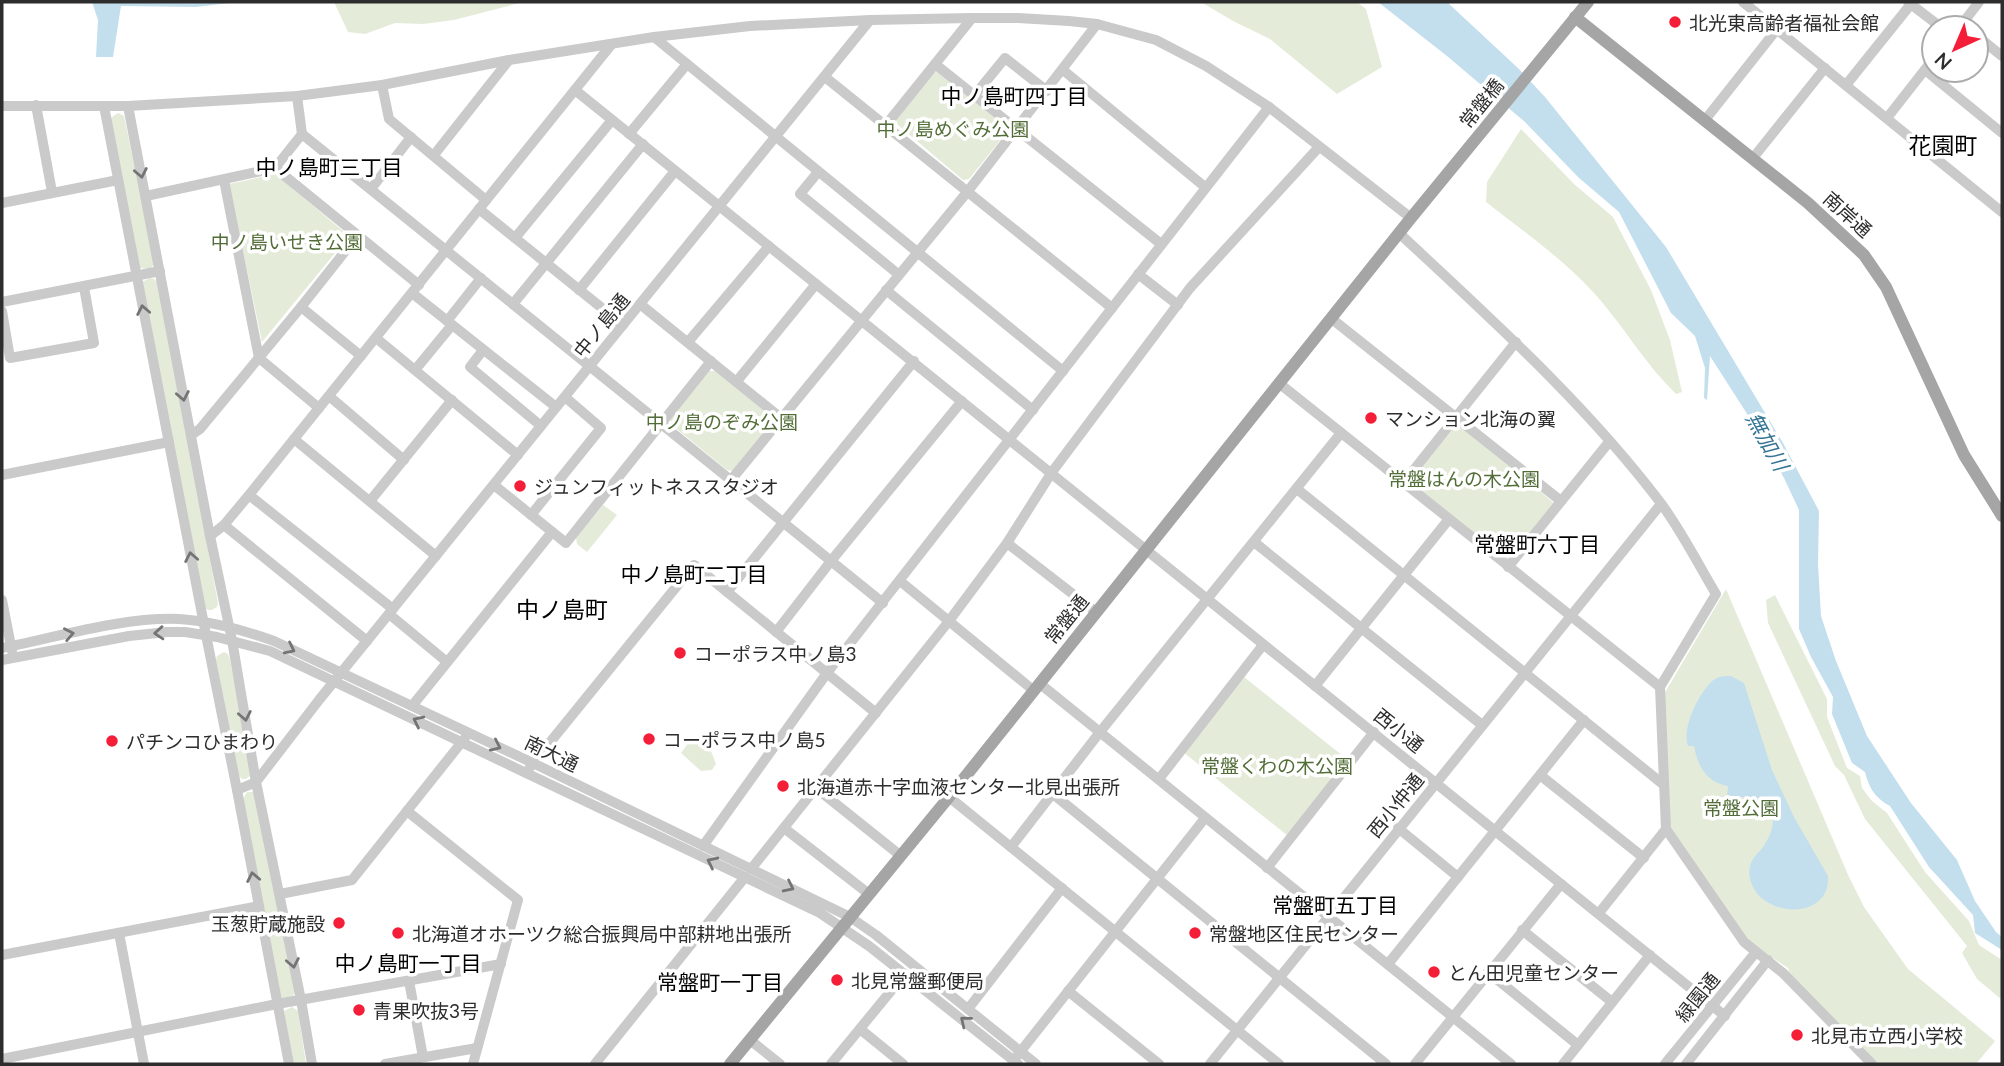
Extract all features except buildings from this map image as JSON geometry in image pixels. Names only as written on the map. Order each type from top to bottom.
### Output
[{"type":"main road","points":[[1575,17],[1588,2]]},
{"type":"main road","name":"常盤橋","points":[[1429,196],[1575,17]]},
{"type":"main road","name":"南岸通","points":[[1575,17],[1753,158],[1833,225],[1864,255],[1877,271],[1892,299],[1964,455],[2002,516]]},
{"type":"main road","name":"常盤通","points":[[730,1064],[949,797],[1429,196]]},
{"type":"street","points":[[1743,2],[2002,212]]},
{"type":"street","points":[[1846,85],[1910,3],[1924,14]]},
{"type":"street","points":[[886,125],[972,18]]},
{"type":"street","points":[[2,106],[128,106],[297,96],[382,85],[509,60],[653,37],[750,26],[972,18],[1018,18],[1097,24],[1156,40],[1206,66],[1269,107],[1411,218]]},
{"type":"street","name":"中ノ島通","points":[[237,790],[256,782],[391,611],[870,20]]},
{"type":"street","points":[[731,480],[1017,130],[1097,24]]},
{"type":"street","points":[[1705,120],[1777,29]]},
{"type":"street","points":[[653,37],[1063,371]]},
{"type":"street","points":[[210,536],[224,525],[249,495],[611,45]]},
{"type":"street","points":[[974,96],[1005,58],[1047,91]]},
{"type":"street","points":[[434,155],[509,60]]},
{"type":"street","points":[[629,134],[687,64]]},
{"type":"street","points":[[935,64],[1161,244]]},
{"type":"street","points":[[1753,158],[1825,68]]},
{"type":"street","points":[[1063,70],[1205,187]]},
{"type":"street","points":[[1887,118],[1920,76]]},
{"type":"street","points":[[825,77],[1112,308]]},
{"type":"street","points":[[1942,84],[2002,134]]},
{"type":"street","points":[[382,85],[389,119],[486,200]]},
{"type":"street","points":[[575,90],[1052,472]]},
{"type":"street","points":[[297,96],[302,134],[883,603]]},
{"type":"street","points":[[36,105],[51,192]]},
{"type":"street","points":[[104,106],[289,1064]]},
{"type":"street","points":[[128,106],[312,1064]]},
{"type":"street","points":[[703,846],[827,673],[1269,107]]},
{"type":"street","points":[[515,238],[612,120]]},
{"type":"street","points":[[146,196],[275,168],[302,134]]},
{"type":"street","points":[[371,189],[411,137]]},
{"type":"street","points":[[513,304],[643,144]]},
{"type":"street","points":[[595,1064],[948,621],[1007,542],[1052,472],[1190,288],[1319,146]]},
{"type":"street","points":[[275,168],[358,235],[450,323],[556,407]]},
{"type":"street","points":[[579,290],[675,171]]},
{"type":"street","points":[[818,172],[800,194],[898,274]]},
{"type":"street","points":[[2,203],[118,180]]},
{"type":"street","points":[[223,180],[259,358],[319,408]]},
{"type":"street","points":[[479,209],[623,325]]},
{"type":"street","points":[[1399,233],[1516,342],[1609,442],[1661,504],[1716,594],[1660,687],[1666,829],[1744,942],[1768,960],[1872,1064]]},
{"type":"street","points":[[191,435],[200,429],[358,235]]},
{"type":"street","points":[[688,342],[769,246]]},
{"type":"street","points":[[2,302],[160,271]]},
{"type":"street","points":[[1138,274],[1178,305]]},
{"type":"street","points":[[415,370],[481,278]]},
{"type":"street","points":[[737,381],[816,284]]},
{"type":"street","points":[[2,311],[10,358],[94,343],[84,287]]},
{"type":"street","points":[[886,290],[1034,410]]},
{"type":"street","points":[[640,304],[782,419]]},
{"type":"street","points":[[300,307],[361,356]]},
{"type":"street","points":[[1332,319],[1561,501]]},
{"type":"street","points":[[376,338],[518,455]]},
{"type":"street","points":[[1404,482],[1516,342]]},
{"type":"street","points":[[484,350],[470,367],[541,426]]},
{"type":"street","points":[[494,485],[566,543],[712,361]]},
{"type":"street","points":[[727,592],[914,362]]},
{"type":"street","points":[[1280,384],[1660,687]]},
{"type":"street","points":[[329,396],[404,460]]},
{"type":"street","points":[[531,515],[601,428],[565,397]]},
{"type":"street","points":[[370,501],[452,400]]},
{"type":"street","points":[[776,632],[962,401]]},
{"type":"street","points":[[1011,847],[1341,433]]},
{"type":"street","points":[[294,439],[436,556]]},
{"type":"street","points":[[2,475],[169,442]]},
{"type":"street","points":[[1508,567],[1609,442]]},
{"type":"street","name":"西小通","points":[[1052,472],[1725,1016]]},
{"type":"street","points":[[1297,489],[1664,785]]},
{"type":"street","points":[[249,495],[391,611],[447,662]]},
{"type":"street","name":"西小仲通","points":[[1210,1064],[1661,504]]},
{"type":"street","points":[[1315,686],[1449,519]]},
{"type":"street","points":[[224,525],[367,641]]},
{"type":"street","points":[[412,706],[552,532]]},
{"type":"street","points":[[1007,542],[1096,611]]},
{"type":"street","points":[[1254,542],[1482,724]]},
{"type":"street","points":[[526,773],[694,565],[876,713]]},
{"type":"street","points":[[900,581],[948,621],[1100,732],[1511,1064]]},
{"type":"street","points":[[2,600],[6,647],[13,658]]},
{"type":"street","name":"南大通","points":[[6,647],[125,623],[163,619],[203,622],[240,629],[274,641],[533,763],[703,846],[748,873]]},
{"type":"street","name":"南大通","points":[[2,660],[129,636],[176,632],[232,640],[270,651],[876,935],[1036,1064]]},
{"type":"street","points":[[1159,779],[1263,645]]},
{"type":"street","points":[[1388,964],[1584,720]]},
{"type":"street","points":[[1267,868],[1374,732]]},
{"type":"street","points":[[280,894],[352,880],[469,733]]},
{"type":"street","points":[[1540,775],[1644,858]]},
{"type":"street","points":[[816,788],[901,856]]},
{"type":"street","points":[[1053,794],[1386,1064]]},
{"type":"street","points":[[949,797],[1279,1064]]},
{"type":"street","points":[[407,811],[518,900],[472,1064]]},
{"type":"street","points":[[1013,1063],[1205,818]]},
{"type":"street","points":[[784,828],[869,894]]},
{"type":"street","points":[[1398,828],[1458,877]]},
{"type":"street","points":[[1599,913],[1666,829]]},
{"type":"street","points":[[1415,1064],[1561,884]]},
{"type":"street","points":[[968,1009],[1062,888]]},
{"type":"street","points":[[2,955],[259,906]]},
{"type":"street","name":"南大通","points":[[846,922],[904,975],[1013,1063]]},
{"type":"street","points":[[1522,930],[1612,1002]]},
{"type":"street","points":[[118,933],[144,1064]]},
{"type":"street","name":"緑園通","points":[[1665,1064],[1756,952]]},
{"type":"street","points":[[1563,1064],[1650,956]]},
{"type":"street","name":"緑園通","points":[[1686,1064],[1768,960]]},
{"type":"street","points":[[2,1059],[277,1004],[501,964]]},
{"type":"street","points":[[1488,972],[1578,1045]]},
{"type":"street","points":[[831,1064],[904,975]]},
{"type":"street","points":[[409,981],[423,1057]]},
{"type":"street","points":[[1068,991],[1159,1064]]},
{"type":"street","points":[[860,1030],[903,1064]]},
{"type":"street","points":[[750,1040],[780,1064]]},
{"type":"street","points":[[385,1064],[477,1048]]},
{"type":"green space","points":[[334,2],[523,2],[454,20],[423,24],[395,23],[365,34],[348,32]]},
{"type":"green space","points":[[1201,2],[1357,2],[1366,9],[1382,67],[1337,94],[1270,39]]},
{"type":"green space","name":"中ノ島めぐみ公園","points":[[937,72],[1007,128],[1007,132],[969,179],[963,180],[898,125],[896,120],[933,73]]},
{"type":"green space","points":[[118,113],[124,116],[155,263],[150,269],[139,268],[110,121]]},
{"type":"green space","points":[[1521,129],[1574,184],[1613,217],[1651,290],[1670,340],[1682,392],[1676,394],[1664,382],[1605,305],[1582,280],[1486,202],[1487,182]]},
{"type":"green space","name":"中ノ島いせき公園","points":[[275,174],[349,236],[262,342],[229,184]]},
{"type":"green space","points":[[150,278],[158,283],[218,603],[212,610],[204,607],[142,282]]},
{"type":"green space","name":"中ノ島のぞみ公園","points":[[709,371],[716,371],[772,417],[773,424],[734,471],[727,470],[672,425],[670,418]]},
{"type":"green space","name":"常盤はんの木公園","points":[[1458,423],[1554,503],[1508,563],[1409,482]]},
{"type":"green space","points":[[603,505],[617,515],[587,552],[577,544],[576,538]]},
{"type":"green space","name":"常盤公園","points":[[1726,589],[1864,907],[1908,969],[1995,1041],[1976,1064],[1878,1064],[1790,975],[1788,968],[1746,940],[1672,832],[1664,694]]},
{"type":"green space","points":[[1775,595],[1827,699],[1827,717],[1847,768],[1860,776],[1862,788],[1872,801],[1887,813],[1925,872],[1969,921],[1979,945],[2002,960],[2002,1000],[1977,979],[1962,953],[1967,946],[1865,819],[1844,775],[1835,766],[1768,623],[1766,600]]},
{"type":"green space","points":[[224,652],[230,660],[252,771],[246,779],[238,775],[216,660],[217,656]]},
{"type":"green space","name":"常盤くわの木公園","points":[[1244,677],[1348,760],[1288,836],[1183,752]]},
{"type":"green space","points":[[692,738],[711,751],[716,764],[712,770],[701,771],[681,753]]},
{"type":"green space","points":[[247,792],[254,792],[295,992],[293,996],[283,999],[280,997],[243,799]]},
{"type":"green space","points":[[292,1007],[298,1011],[306,1064],[293,1064],[284,1011]]},
{"type":"water","points":[[92,2],[238,2],[196,7],[121,6],[113,57],[96,57],[98,20]]},
{"type":"water","name":"無加川","points":[[1378,2],[1447,2],[1545,97],[1666,247],[1783,443],[1819,511],[1821,616],[1836,661],[1867,736],[1911,803],[1957,860],[1975,901],[2002,937],[2002,950],[1975,933],[1973,915],[1929,867],[1890,806],[1873,792],[1865,772],[1852,763],[1832,714],[1833,697],[1799,629],[1799,510],[1751,420],[1710,356],[1707,400],[1704,398],[1705,368],[1695,336],[1671,313],[1619,212],[1578,177],[1525,122]]},
{"type":"water","points":[[1731,676],[1744,683],[1772,770],[1794,817],[1828,876],[1826,890],[1820,900],[1810,906],[1785,909],[1772,905],[1753,887],[1750,866],[1771,831],[1771,813],[1759,802],[1727,796],[1728,786],[1714,781],[1704,772],[1694,746],[1688,746],[1687,730],[1703,691],[1715,679]]},
{"type":"place","name":"北光東高齢者福祉会館","points":[[1675,22]]},
{"type":"place","name":"マンション北海の翼","points":[[1371,418]]},
{"type":"place","name":"ジュンフィットネススタジオ","points":[[520,486]]},
{"type":"place","name":"コーポラス中ノ島3","points":[[680,653]]},
{"type":"place","name":"コーポラス中ノ島5","points":[[649,739]]},
{"type":"place","name":"パチンコひまわり","points":[[112,741]]},
{"type":"place","name":"北海道赤十字血液センター北見出張所","points":[[783,786]]},
{"type":"place","name":"玉葱貯蔵施設","points":[[339,923]]},
{"type":"place","name":"北海道オホーツク総合振興局中部耕地出張所","points":[[398,933]]},
{"type":"place","name":"常盤地区住民センター","points":[[1195,933]]},
{"type":"place","name":"とん田児童センター","points":[[1434,972]]},
{"type":"place","name":"北見常盤郵便局","points":[[837,980]]},
{"type":"place","name":"青果吹抜3号","points":[[359,1010]]},
{"type":"place","name":"北見市立西小学校","points":[[1797,1035]]},
{"type":"district","name":"中ノ島町四丁目","points":[[1014,95]]},
{"type":"district","name":"花園町","points":[[1943,145]]},
{"type":"district","name":"中ノ島町三丁目","points":[[329,166]]},
{"type":"district","name":"常盤町六丁目","points":[[1537,543]]},
{"type":"district","name":"中ノ島町二丁目","points":[[694,573]]},
{"type":"district","name":"中ノ島町","points":[[562,609]]},
{"type":"district","name":"常盤町五丁目","points":[[1335,904]]},
{"type":"district","name":"中ノ島町一丁目","points":[[408,962]]},
{"type":"district","name":"常盤町一丁目","points":[[720,981]]}]
